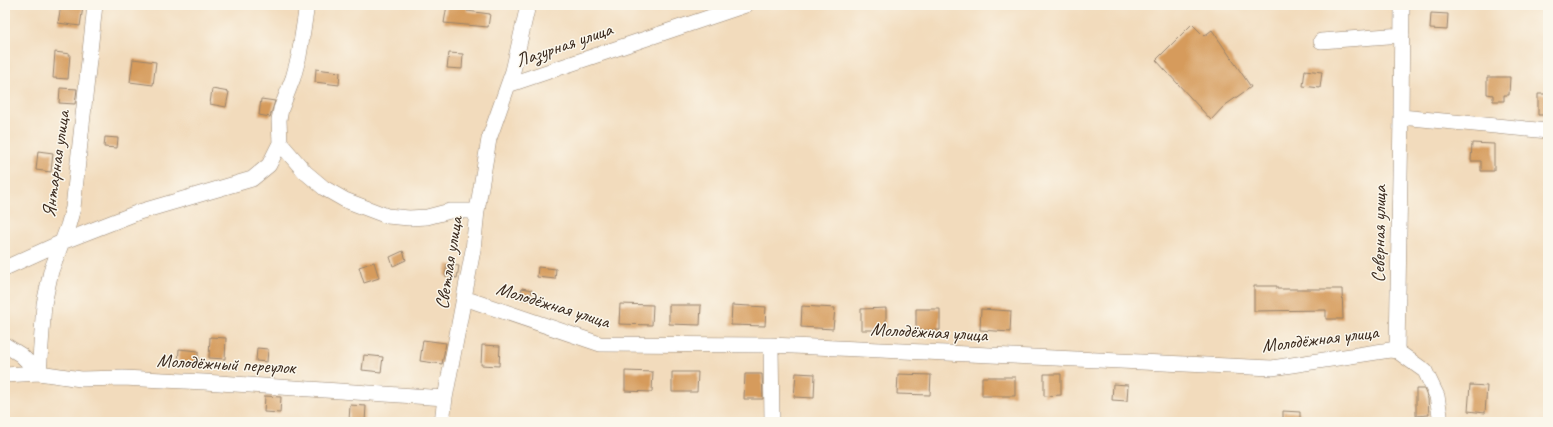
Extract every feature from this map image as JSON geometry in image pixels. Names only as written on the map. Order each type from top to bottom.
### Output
[{"type":"street","name":"Янтарная улица","points":[[39,373],[44,304],[51,271],[68,226],[72,208],[95,5]]},
{"type":"street","points":[[5,268],[62,242],[139,212],[252,179],[269,165],[280,143],[279,120],[281,109],[293,78],[299,56],[307,5]]},
{"type":"street","points":[[478,210],[489,139],[513,71],[528,5]]},
{"type":"street","name":"Лазурная улица","points":[[508,85],[746,5]]},
{"type":"street","name":"Северная улица","points":[[1397,352],[1402,5]]},
{"type":"street","points":[[1321,41],[1402,35]]},
{"type":"street","points":[[1401,117],[1548,131]]},
{"type":"street","name":"Светлая улица","points":[[280,143],[305,172],[324,188],[345,200],[387,216],[409,218],[427,217],[450,212],[478,210],[473,250],[445,398],[442,422]]},
{"type":"street","name":"Молодёжная улица","points":[[464,298],[600,344],[771,345],[1272,368],[1383,350],[1397,352]]},
{"type":"street","points":[[5,345],[21,355],[39,373]]},
{"type":"street","points":[[771,345],[772,422]]},
{"type":"street","points":[[1397,352],[1425,371],[1437,396],[1441,422]]},
{"type":"street","name":"Молодёжный переулок","points":[[5,375],[39,373],[81,379],[123,378],[189,381],[445,398]]},
{"type":"building","points":[[61,5],[83,7],[80,26],[58,23]]},
{"type":"building","points":[[447,5],[468,5],[467,11],[490,14],[488,27],[444,23]]},
{"type":"building","points":[[1431,13],[1448,14],[1447,30],[1430,29]]},
{"type":"building","points":[[1192,24],[1204,36],[1212,30],[1251,87],[1224,106],[1211,120],[1156,60]]},
{"type":"building","points":[[55,52],[70,54],[68,79],[53,78]]},
{"type":"building","points":[[449,53],[463,54],[462,69],[447,68]]},
{"type":"building","points":[[133,59],[156,62],[153,85],[130,82]]},
{"type":"building","points":[[316,69],[340,72],[339,85],[315,82]]},
{"type":"building","points":[[1305,70],[1322,72],[1320,88],[1303,86]]},
{"type":"building","points":[[1487,77],[1510,77],[1509,95],[1504,95],[1504,101],[1493,101],[1493,95],[1487,94]]},
{"type":"building","points":[[60,88],[77,89],[75,104],[59,103]]},
{"type":"building","points":[[212,89],[229,92],[226,107],[210,104]]},
{"type":"building","points":[[1538,94],[1548,94],[1548,115],[1538,115]]},
{"type":"building","points":[[261,99],[275,101],[270,117],[259,115]]},
{"type":"building","points":[[105,137],[118,138],[117,148],[104,147]]},
{"type":"building","points":[[1472,143],[1494,144],[1494,171],[1481,171],[1481,161],[1471,161]]},
{"type":"building","points":[[38,151],[53,153],[51,172],[36,170]]},
{"type":"building","points":[[403,251],[406,260],[393,266],[390,257]]},
{"type":"building","points":[[374,262],[379,278],[364,283],[359,267]]},
{"type":"building","points":[[447,264],[459,266],[457,278],[445,276]]},
{"type":"building","points":[[538,267],[556,269],[555,279],[537,277]]},
{"type":"building","points":[[1254,286],[1277,286],[1277,289],[1342,289],[1343,319],[1326,319],[1326,310],[1254,311]]},
{"type":"building","points":[[522,288],[532,290],[530,300],[520,298]]},
{"type":"building","points":[[620,304],[653,305],[652,325],[619,324]]},
{"type":"building","points":[[669,305],[701,305],[700,325],[669,324]]},
{"type":"building","points":[[732,305],[766,307],[765,326],[731,325]]},
{"type":"building","points":[[802,306],[835,308],[833,329],[801,327]]},
{"type":"building","points":[[886,308],[886,330],[861,330],[861,309]]},
{"type":"building","points":[[916,309],[940,309],[940,330],[916,330]]},
{"type":"building","points":[[981,309],[1011,311],[1010,332],[980,330]]},
{"type":"building","points":[[210,337],[226,338],[225,359],[209,358]]},
{"type":"building","points":[[423,340],[446,343],[442,364],[420,361]]},
{"type":"building","points":[[482,345],[500,346],[499,366],[481,365]]},
{"type":"building","points":[[257,348],[268,349],[267,362],[256,361]]},
{"type":"building","points":[[179,349],[198,351],[198,367],[178,365]]},
{"type":"building","points":[[364,355],[383,357],[381,372],[362,370]]},
{"type":"building","points":[[625,371],[653,372],[652,392],[625,391]]},
{"type":"building","points":[[672,372],[698,372],[697,392],[672,392]]},
{"type":"building","points":[[796,373],[815,374],[814,398],[794,397]]},
{"type":"building","points":[[745,374],[762,374],[763,399],[744,399]]},
{"type":"building","points":[[898,374],[931,375],[930,395],[897,394]]},
{"type":"building","points":[[1044,374],[1061,374],[1061,395],[1044,396]]},
{"type":"building","points":[[982,377],[1015,377],[1015,396],[982,396]]},
{"type":"building","points":[[1113,384],[1128,385],[1127,401],[1112,400]]},
{"type":"building","points":[[1470,385],[1487,386],[1485,413],[1468,411]]},
{"type":"building","points":[[1416,389],[1424,389],[1428,399],[1429,415],[1416,416]]},
{"type":"building","points":[[265,396],[281,397],[280,413],[264,412]]},
{"type":"building","points":[[350,405],[366,406],[365,422],[349,421]]},
{"type":"building","points":[[1283,411],[1300,412],[1300,422],[1283,422]]}]
